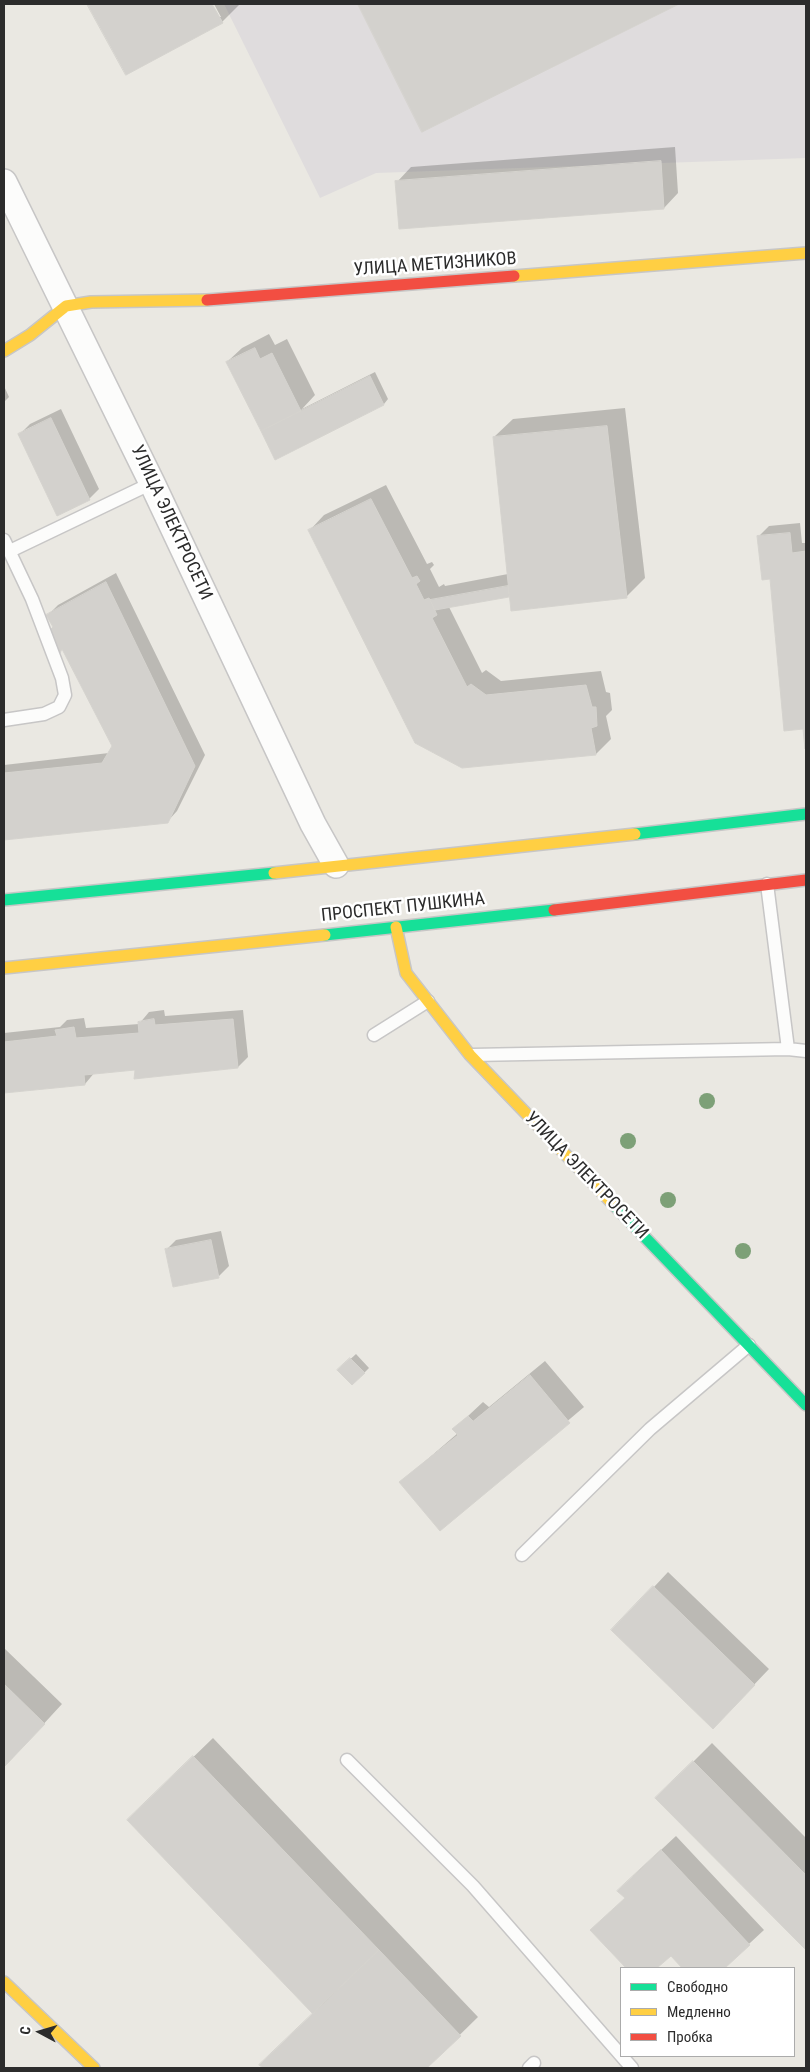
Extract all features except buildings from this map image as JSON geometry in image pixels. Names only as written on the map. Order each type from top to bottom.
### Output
[{"type":"main road","name":"УЛИЦА МЕТИЗНИКОВ","points":[[66,306],[91,302],[213,300],[806,254]]},
{"type":"main road","points":[[4,351],[30,335],[66,306]]},
{"type":"main road","points":[[4,900],[466,853],[806,814]]},
{"type":"main road","name":"ПРОСПЕКТ ПУШКИНА","points":[[4,968],[396,927],[806,880]]},
{"type":"main road","name":"УЛИЦА ЭЛЕКТРОСЕТИ","points":[[396,927],[406,973],[470,1055],[806,1405]]},
{"type":"main road","points":[[4,1982],[94,2068]]},
{"type":"street","name":"УЛИЦА ЭЛЕКТРОСЕТИ","points":[[4,182],[152,483],[313,824],[336,865]]},
{"type":"lane","points":[[4,720],[44,714],[59,707],[65,695],[62,678],[32,599],[7,545],[152,483]]},
{"type":"lane","points":[[767,884],[788,1049]]},
{"type":"lane","points":[[374,1035],[428,1001]]},
{"type":"lane","points":[[470,1055],[806,1050]]},
{"type":"lane","points":[[522,1555],[650,1429],[749,1345]]},
{"type":"lane","points":[[347,1760],[473,1886],[620,2054]]},
{"type":"lane","points":[[622,2057],[632,2068]]},
{"type":"shaded area","points":[[224,4],[806,4],[806,158],[376,173],[320,198]]},
{"type":"traffic: fast","points":[[635,834],[806,814]]},
{"type":"traffic: fast","points":[[4,900],[274,873]]},
{"type":"traffic: fast","points":[[325,935],[554,910]]},
{"type":"traffic: fast","points":[[615,1206],[806,1405]]},
{"type":"traffic: slow","points":[[514,276],[806,253]]},
{"type":"traffic: slow","points":[[4,351],[30,335],[66,306],[91,302],[207,300]]},
{"type":"traffic: slow","points":[[274,873],[635,834]]},
{"type":"traffic: slow","points":[[396,927],[406,973],[470,1055],[615,1206]]},
{"type":"traffic: slow","points":[[4,968],[325,935]]},
{"type":"traffic: slow","points":[[4,1982],[94,2068]]},
{"type":"traffic: jam","points":[[207,300],[514,276]]},
{"type":"traffic: jam","points":[[554,910],[806,880]]}]
